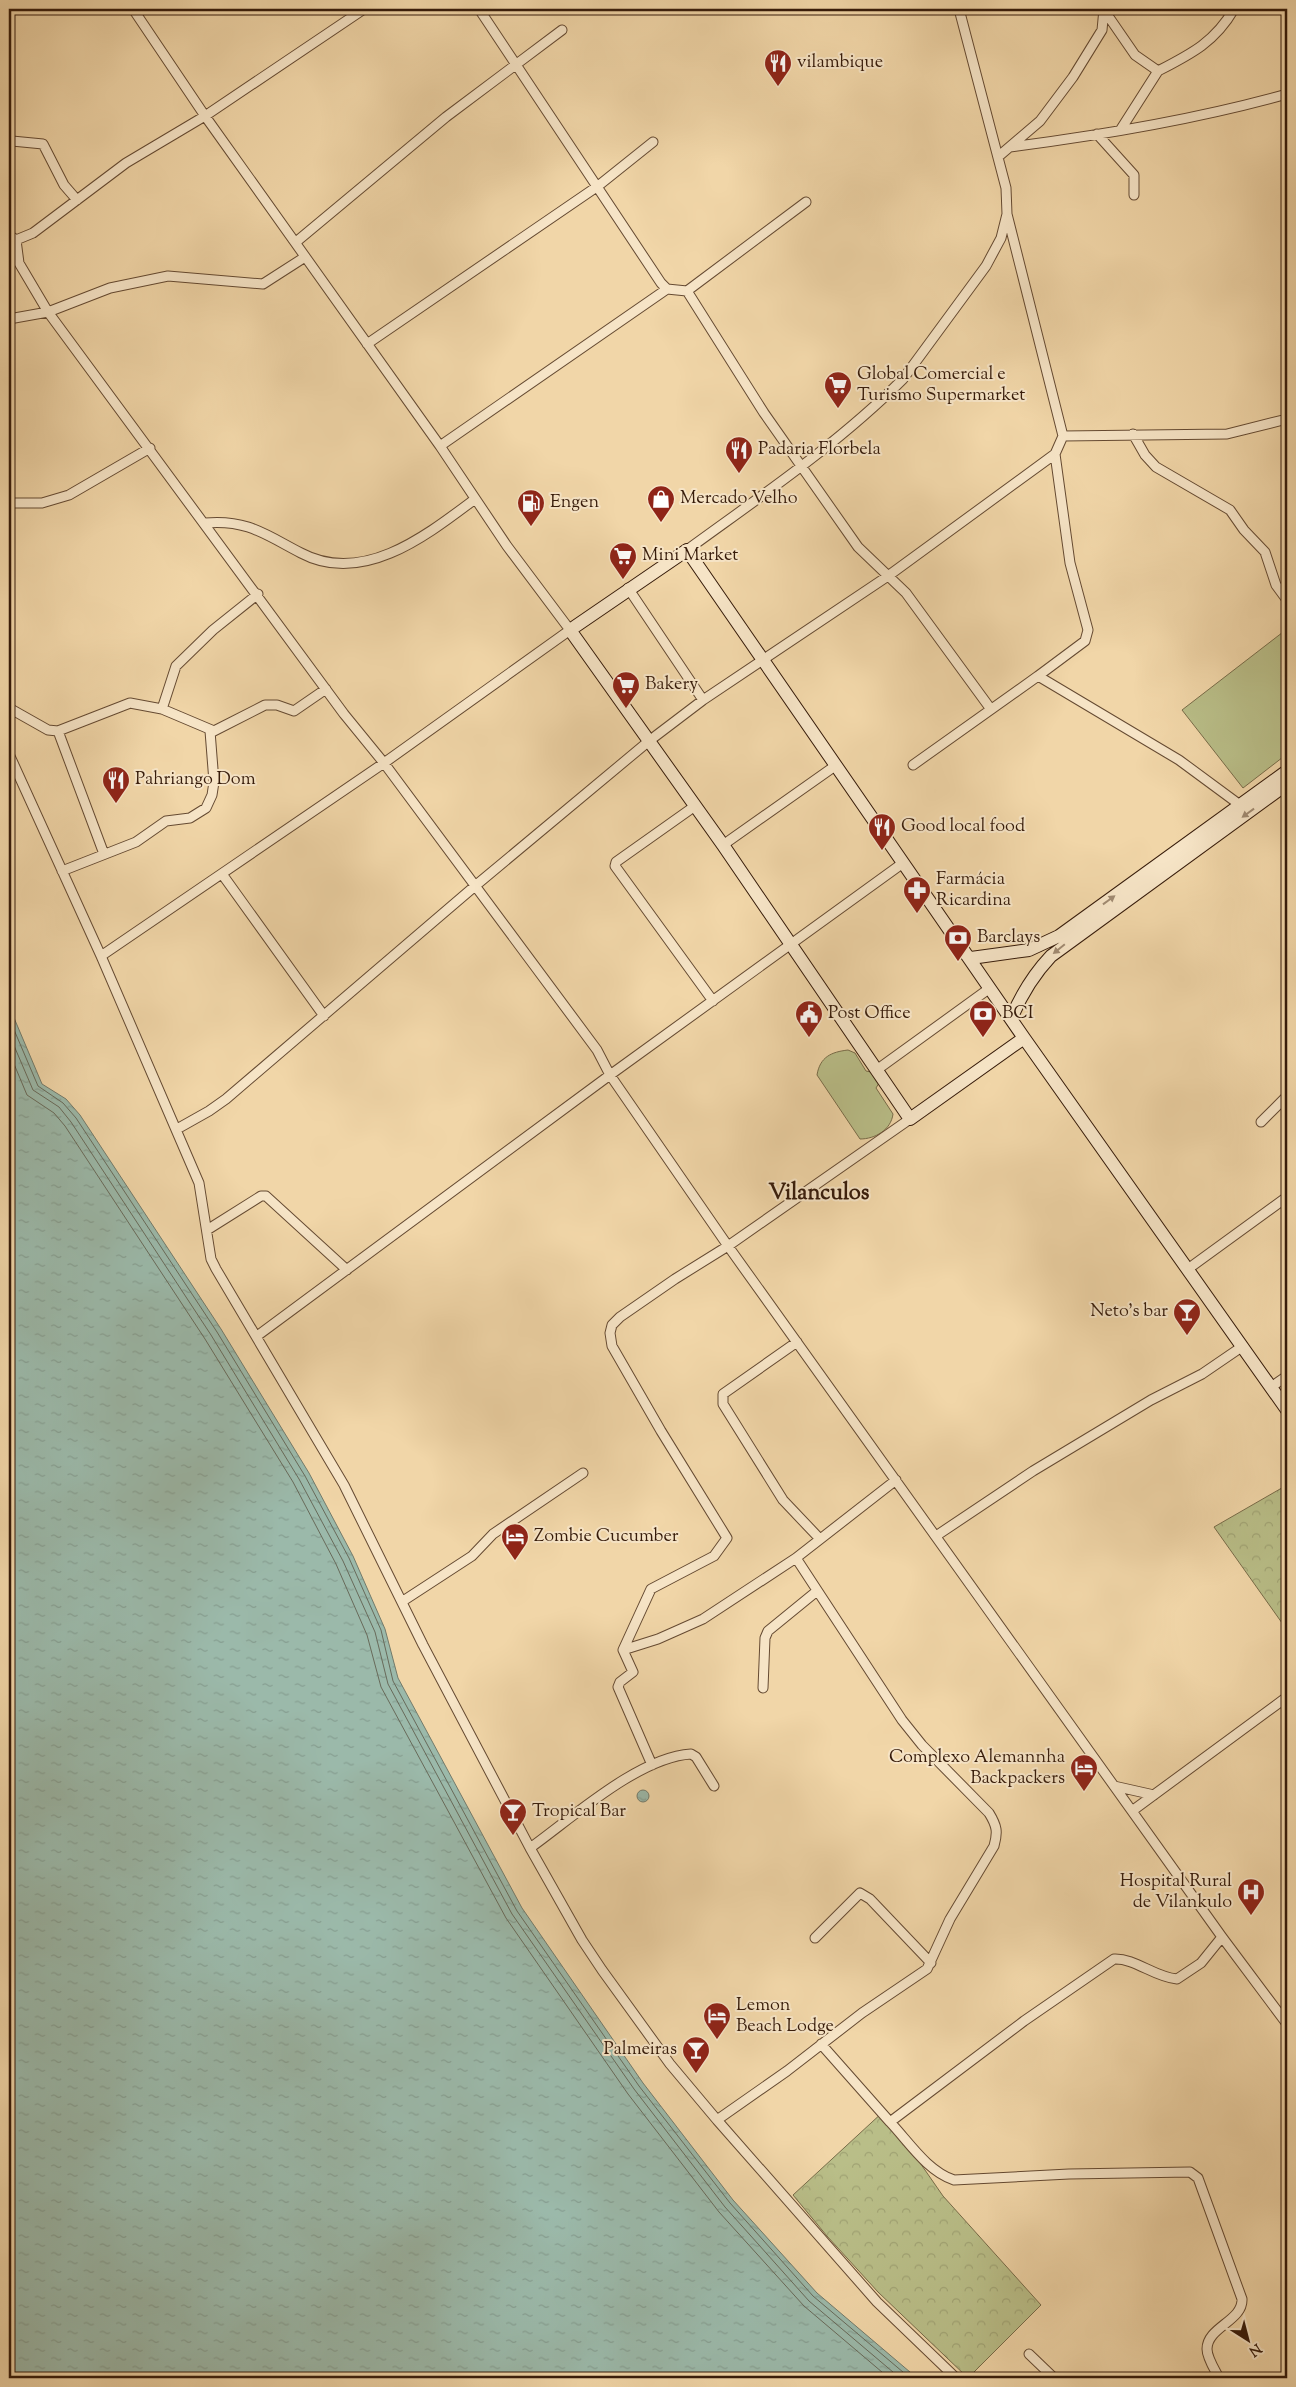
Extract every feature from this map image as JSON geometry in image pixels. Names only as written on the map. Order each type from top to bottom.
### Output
[{"type":"main road","points":[[1024,1038],[910,1119],[878,1069],[723,845],[570,630],[628,588],[687,550],[1024,1038],[1287,1410]]},
{"type":"main road","points":[[970,958],[1029,950],[1059,936],[1287,771]]},
{"type":"main road","points":[[1011,1019],[1031,981],[1051,956],[1287,784]]},
{"type":"street","points":[[101,956],[384,762],[570,630],[507,546],[440,446],[205,116],[135,12],[145,9]]},
{"type":"street","points":[[364,9],[205,116],[126,163],[43,227],[25,238],[12,237],[19,263],[48,312],[258,594],[326,689],[384,762],[597,1050],[610,1075],[728,1246],[1222,1937],[1287,2024]]},
{"type":"street","points":[[479,9],[661,283],[667,289],[686,291],[806,202]]},
{"type":"street","points":[[177,1128],[209,1111],[226,1099],[475,886],[649,741],[703,700],[888,576],[1055,454],[1063,436],[1007,214],[1006,188],[999,156],[959,9]]},
{"type":"street","points":[[999,156],[1040,121],[1073,78],[1102,30],[1104,9]]},
{"type":"street","points":[[1104,9],[1135,55],[1158,71]]},
{"type":"street","points":[[1121,129],[1158,71],[1202,47],[1215,36],[1234,9]]},
{"type":"street","points":[[296,242],[383,168],[562,30]]},
{"type":"street","points":[[1010,147],[1097,134],[1287,94]]},
{"type":"street","points":[[1097,134],[1134,176],[1134,195]]},
{"type":"street","points":[[9,139],[12,141],[43,144],[64,185],[77,200]]},
{"type":"street","points":[[367,344],[598,186],[653,142]]},
{"type":"street","points":[[687,550],[854,426],[903,379],[986,266],[1001,238],[1007,214]]},
{"type":"street","points":[[9,318],[48,312],[123,284],[168,276],[263,284],[305,257]]},
{"type":"street","points":[[440,446],[667,289]]},
{"type":"street","points":[[686,291],[733,366],[858,547],[906,593],[935,630],[990,708]]},
{"type":"street","points":[[1063,436],[1227,434],[1287,419]]},
{"type":"street","points":[[1133,434],[1145,455],[1156,467],[1230,510],[1244,530],[1264,552],[1276,585],[1287,600]]},
{"type":"street","points":[[9,503],[42,503],[69,495],[150,448]]},
{"type":"street","points":[[913,765],[1085,641],[1088,630],[1070,563],[1055,454]]},
{"type":"street","points":[[205,523],[224,521],[249,526],[320,562],[349,564],[411,544],[432,532],[475,499]]},
{"type":"street","points":[[628,588],[703,700]]},
{"type":"street","points":[[162,709],[176,666],[213,630],[258,594]]},
{"type":"street","points":[[1038,676],[1179,760],[1240,805]]},
{"type":"street","points":[[9,708],[48,730],[58,731],[125,704],[162,709],[210,731],[220,730],[265,705],[278,705],[294,711],[326,689]]},
{"type":"street","points":[[58,731],[104,854]]},
{"type":"street","points":[[62,871],[136,842],[166,822],[190,818],[206,808],[212,795],[214,782],[210,731]]},
{"type":"street","points":[[9,754],[177,1128],[199,1183],[211,1259],[344,1485],[403,1601],[423,1645],[530,1848],[582,1940],[670,2064],[717,2120],[877,2302],[956,2378]]},
{"type":"street","points":[[723,845],[835,766]]},
{"type":"street","points":[[695,806],[616,862],[615,866],[713,1000]]},
{"type":"street","points":[[257,1336],[610,1075],[903,863]]},
{"type":"street","points":[[222,874],[324,1016]]},
{"type":"street","points":[[878,1069],[990,988]]},
{"type":"street","points":[[1261,1122],[1287,1096]]},
{"type":"street","points":[[652,1765],[618,1687],[620,1682],[633,1672],[623,1650],[651,1590],[714,1556],[728,1538],[612,1346],[610,1333],[612,1325],[620,1317],[675,1279],[728,1246],[910,1119]]},
{"type":"street","points":[[207,1230],[261,1196],[266,1196],[347,1270]]},
{"type":"street","points":[[1188,1269],[1287,1197]]},
{"type":"street","points":[[797,1342],[723,1394],[722,1399],[723,1404],[783,1500],[798,1518],[820,1539]]},
{"type":"street","points":[[936,1536],[1033,1471],[1151,1400],[1202,1374],[1243,1346]]},
{"type":"street","points":[[1271,1387],[1287,1376]]},
{"type":"street","points":[[403,1601],[472,1556],[493,1534],[583,1473]]},
{"type":"street","points":[[623,1650],[658,1640],[693,1625],[796,1558],[896,1480]]},
{"type":"street","points":[[717,2120],[862,2013],[927,1969],[950,1919],[994,1846],[998,1834],[996,1824],[989,1813],[922,1746],[902,1720],[796,1558]]},
{"type":"street","points":[[763,1688],[765,1638],[768,1631],[817,1591]]},
{"type":"street","points":[[1132,1811],[1287,1697]]},
{"type":"street","points":[[530,1848],[614,1788],[652,1765],[692,1754],[696,1757],[714,1786]]},
{"type":"street","points":[[1114,1786],[1154,1795]]},
{"type":"street","points":[[815,1938],[860,1893],[870,1899],[931,1963]]},
{"type":"street","points":[[890,2122],[1060,1995],[1114,1959],[1128,1961],[1155,1975],[1177,1979],[1206,1959],[1222,1937]]},
{"type":"street","points":[[821,2044],[934,2170],[943,2177],[954,2180],[1069,2174],[1190,2172],[1195,2174],[1242,2299],[1241,2310],[1211,2338],[1207,2345],[1206,2351],[1219,2378]]},
{"type":"street","points":[[1029,2354],[1054,2378]]},
{"type":"green space","points":[[1287,629],[1287,754],[1243,788],[1182,710]]},
{"type":"green space","points":[[848,1050],[855,1053],[866,1071],[871,1072],[879,1083],[876,1088],[893,1114],[892,1120],[886,1129],[866,1139],[860,1139],[817,1075],[818,1069],[827,1056]]},
{"type":"green space","points":[[1287,1485],[1287,1630],[1214,1527]]},
{"type":"green space","points":[[884,2111],[943,2196],[1041,2305],[968,2378],[878,2292],[793,2195]]},
{"type":"water","points":[[9,1006],[42,1084],[66,1099],[80,1115],[221,1329],[309,1473],[353,1556],[385,1629],[398,1678],[522,1908],[643,2083],[733,2200],[817,2293],[917,2378],[9,2378]]},
{"type":"water","points":[[643,1790],[649,1796],[643,1802],[637,1796]]},
{"type":"place","name":"vilambique","points":[[778,87]]},
{"type":"place","name":"Global Comercial e Turismo Supermarket","points":[[838,409]]},
{"type":"place","name":"Padaria Florbela","points":[[739,474]]},
{"type":"place","name":"Mercado Velho","points":[[661,523]]},
{"type":"place","name":"Engen","points":[[531,527]]},
{"type":"place","name":"Mini Market","points":[[623,580]]},
{"type":"place","name":"Bakery","points":[[626,709]]},
{"type":"place","name":"Pahriango Dom","points":[[116,804]]},
{"type":"place","name":"Good local food","points":[[882,851]]},
{"type":"place","name":"Farmácia Ricardina","points":[[917,914]]},
{"type":"place","name":"Barclays","points":[[958,962]]},
{"type":"place","name":"Post Office","points":[[809,1038]]},
{"type":"place","name":"BCI","points":[[983,1038]]},
{"type":"place","name":"Neto’s bar","points":[[1187,1336]]},
{"type":"place","name":"Zombie Cucumber","points":[[515,1561]]},
{"type":"place","name":"Complexo Alemannha Backpackers","points":[[1084,1792]]},
{"type":"place","name":"Tropical Bar","points":[[513,1836]]},
{"type":"place","name":"Hospital Rural de Vilankulo","points":[[1251,1916]]},
{"type":"place","name":"Lemon Beach Lodge","points":[[717,2040]]},
{"type":"place","name":"Palmeiras","points":[[696,2074]]},
{"type":"district","name":"Vilanculos","points":[[819,1194]]}]
